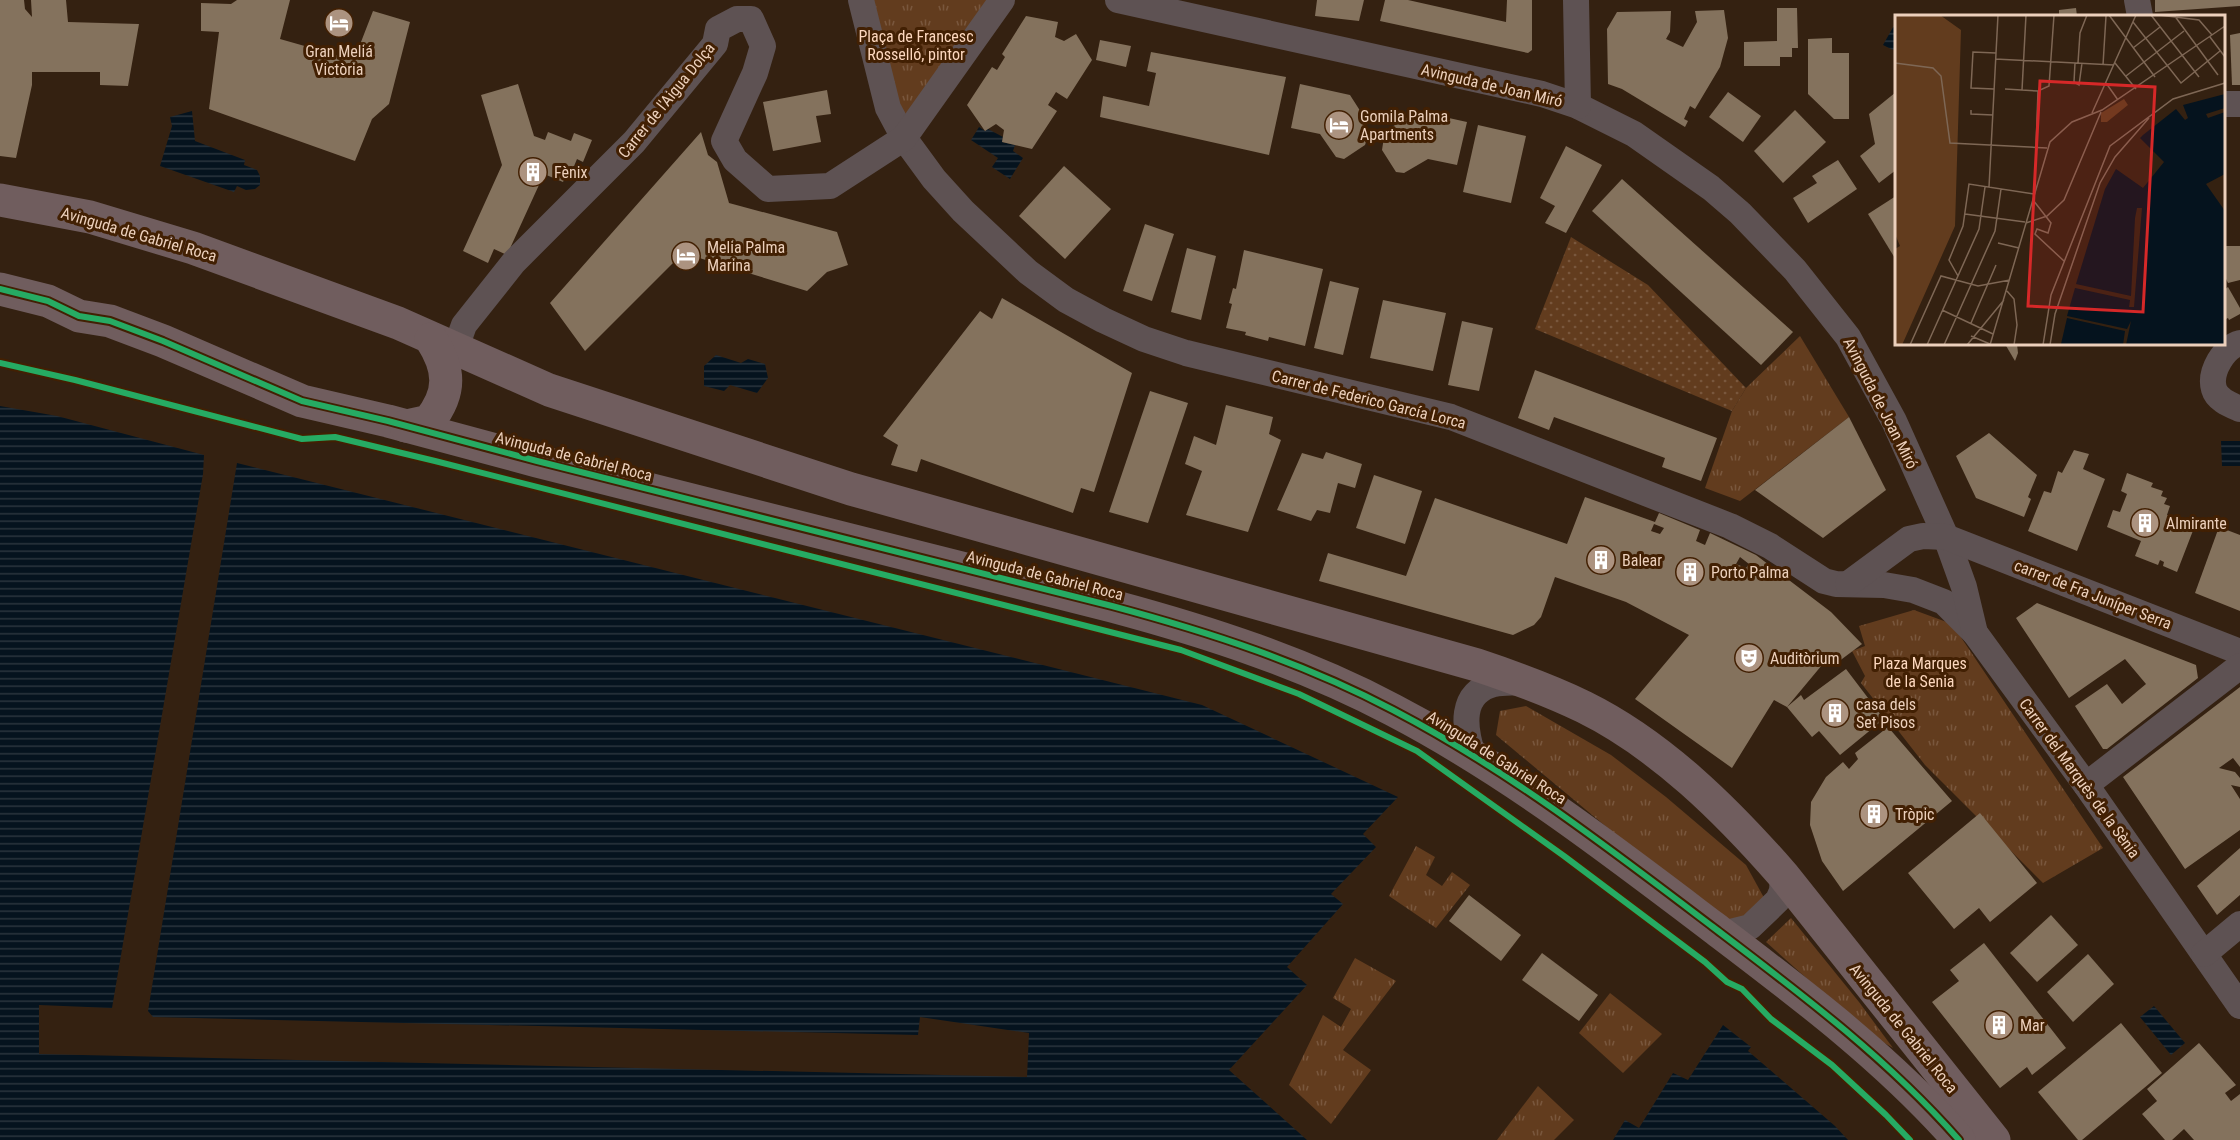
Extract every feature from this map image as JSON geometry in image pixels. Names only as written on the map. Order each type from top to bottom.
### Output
[{"type":"highway","name":"Avinguda de Gabriel Roca","points":[[0,200],[90,217],[169,240],[398,323],[549,390],[904,506],[1408,646],[1526,682],[1585,707],[1648,746],[1711,798],[1748,835],[1783,875],[1994,1140]]},
{"type":"highway","name":"Avinguda de Gabriel Roca","points":[[0,289],[48,301],[79,316],[110,321],[302,401],[1102,603],[1206,633],[1276,658],[1359,693],[1473,755],[1559,812],[1795,988],[1874,1054],[1925,1103],[1959,1140]]},
{"type":"highway","points":[[406,426],[429,421],[439,408],[445,391],[443,344]]},
{"type":"highway","points":[[474,444],[461,426],[458,417],[462,385],[472,372],[481,369],[501,370]]},
{"type":"street","points":[[861,0],[888,108],[903,138],[1002,0]]},
{"type":"street","name":"Avinguda de Joan Miró","points":[[1118,0],[1542,94],[1578,106],[1634,134],[1712,188],[1740,213],[1795,270],[1848,337],[1894,421],[1946,537]]},
{"type":"street","points":[[1576,0],[1578,106]]},
{"type":"street","points":[[2137,0],[2140,15]]},
{"type":"street","name":"Carrer de l'Aigua Dolça","points":[[443,344],[464,325],[514,262],[634,142],[715,44],[718,28],[737,19],[751,20],[763,46],[755,73],[724,141],[735,160],[768,189],[830,186],[903,138]]},
{"type":"street","name":"Carrer de Federico García Lorca","points":[[903,138],[934,179],[963,211],[1028,272],[1066,300],[1144,339],[1186,353],[1451,417],[1730,526],[1770,546],[1824,581],[1836,585],[1884,585],[1913,590],[1944,602],[1975,633]]},
{"type":"street","points":[[2240,343],[2232,345],[2223,355],[2215,371],[2214,389],[2219,397],[2240,409]]},
{"type":"street","points":[[1848,584],[1909,539],[1923,536],[1946,537]]},
{"type":"street","name":"Carrer del Marquès de la Sènia","points":[[1946,537],[1964,587],[1975,633],[2086,785],[2240,1006]]},
{"type":"street","name":"carrer de Fra Juníper Serra","points":[[1946,537],[2240,652]]},
{"type":"street","points":[[2086,785],[2240,666]]},
{"type":"street","points":[[1473,755],[1467,736],[1469,702],[1478,691],[1495,684],[1526,682]]},
{"type":"street","points":[[1722,934],[1750,927],[1778,900],[1782,891],[1783,875]]},
{"type":"street","points":[[2204,954],[2240,924]]},
{"type":"green space","name":"Plaça de Francesc Rosselló, pintor","points":[[861,0],[1002,0],[904,138]]},
{"type":"green space","points":[[1571,237],[1648,285],[1746,388],[1732,411],[1535,329]]},
{"type":"green space","points":[[1800,336],[1849,417],[1740,501],[1705,488],[1732,411],[1746,388]]},
{"type":"green space","name":"Plaza Marques de la Senia","points":[[1914,610],[1952,624],[2103,848],[2043,883],[1925,765],[1861,683],[1865,676],[1852,651],[1865,646],[1859,626]]},
{"type":"green space","points":[[1526,706],[1611,755],[1666,797],[1746,865],[1768,905],[1737,926],[1621,839],[1496,735],[1500,711]]},
{"type":"green space","points":[[1416,846],[1435,857],[1426,875],[1442,886],[1452,872],[1470,885],[1436,928],[1389,896]]},
{"type":"green space","points":[[1791,918],[1893,1048],[1869,1034],[1766,942]]},
{"type":"green space","points":[[1355,958],[1396,981],[1343,1050],[1371,1070],[1331,1124],[1289,1085],[1323,1015],[1341,1027],[1351,1009],[1333,998]]},
{"type":"green space","points":[[1610,993],[1662,1034],[1623,1073],[1579,1033]]},
{"type":"green space","points":[[1538,1086],[1574,1120],[1554,1140],[1497,1140]]},
{"type":"water","points":[[1895,24],[1895,47],[1893,50],[1883,45]]},
{"type":"water","points":[[192,111],[195,141],[245,160],[244,165],[257,170],[260,185],[255,189],[246,190],[237,186],[234,192],[160,166],[172,126],[170,117]]},
{"type":"water","points":[[979,127],[1003,137],[1002,142],[1015,145],[1013,151],[1023,158],[1010,179],[992,167],[998,158],[971,140]]},
{"type":"water","points":[[716,355],[741,363],[748,359],[765,364],[768,378],[757,393],[730,385],[724,391],[704,386],[704,366]]},
{"type":"water","points":[[0,406],[57,416],[204,455],[203,474],[112,1008],[39,1005],[39,1054],[1027,1077],[1029,1033],[920,1017],[918,1035],[153,1017],[148,1011],[237,463],[1202,705],[1398,797],[1363,834],[1376,847],[1331,894],[1343,904],[1287,967],[1307,985],[1229,1070],[1307,1140],[0,1140]]},
{"type":"water","points":[[2221,441],[2240,441],[2240,466],[2222,466]]},
{"type":"water","points":[[2154,1006],[2185,1043],[2171,1055],[2140,1017]]},
{"type":"water","points":[[1723,1025],[1751,1047],[1748,1051],[1835,1126],[1848,1140],[1613,1140],[1625,1120],[1639,1128],[1673,1073],[1688,1080]]},
{"type":"building","points":[[0,0],[24,0],[25,9],[32,17],[31,0],[66,0],[68,22],[139,24],[128,86],[100,85],[100,72],[32,72],[32,85],[16,158],[0,156]]},
{"type":"building","points":[[237,0],[290,0],[280,39],[354,60],[373,11],[410,22],[389,104],[372,119],[355,161],[209,109],[219,32],[201,31],[201,3],[231,4]]},
{"type":"building","points":[[1317,0],[1364,0],[1359,21],[1315,16]]},
{"type":"building","points":[[1385,0],[1408,0],[1506,22],[1507,0],[1532,0],[1532,50],[1528,53],[1380,21]]},
{"type":"building","points":[[2155,0],[2240,0],[2240,6],[2155,12]]},
{"type":"building","points":[[1777,8],[1797,8],[1798,48],[1792,48],[1792,57],[1780,57],[1780,66],[1744,66],[1744,42],[1777,41]]},
{"type":"building","points":[[2076,8],[2077,15],[2059,15],[2059,10]]},
{"type":"building","points":[[1724,10],[1728,38],[1720,67],[1695,109],[1690,106],[1684,119],[1688,121],[1685,127],[1622,89],[1608,84],[1607,29],[1617,12],[1671,11],[1670,32],[1666,39],[1683,47],[1697,22],[1695,11]]},
{"type":"building","points":[[1026,16],[1058,22],[1055,37],[1064,41],[1076,34],[1092,60],[1067,99],[1056,92],[1048,105],[1057,111],[1032,149],[1002,142],[1004,130],[996,124],[985,131],[967,105],[992,67],[997,70],[1005,57],[1002,54]]},
{"type":"building","points":[[2240,33],[2240,85],[2232,85],[2230,35]]},
{"type":"building","points":[[1832,38],[1832,53],[1849,53],[1849,119],[1834,119],[1808,94],[1808,39]]},
{"type":"building","points":[[1100,40],[1131,46],[1126,67],[1096,60]]},
{"type":"building","points":[[1151,52],[1286,77],[1269,155],[1100,117],[1103,96],[1149,106],[1156,73],[1147,71]]},
{"type":"building","name":"Fènix","points":[[518,84],[534,136],[545,140],[548,132],[571,141],[574,133],[592,140],[583,162],[577,159],[572,171],[568,170],[563,182],[544,174],[507,255],[494,249],[488,263],[463,251],[502,165],[481,95]]},
{"type":"building","points":[[1300,84],[1350,95],[1366,120],[1362,122],[1369,133],[1365,145],[1344,159],[1336,157],[1320,134],[1291,128]]},
{"type":"building","points":[[827,90],[831,114],[816,116],[821,142],[773,151],[763,102]]},
{"type":"building","points":[[1728,92],[1761,116],[1743,142],[1709,117]]},
{"type":"building","points":[[1895,93],[1895,171],[1879,183],[1860,156],[1875,144],[1869,114]]},
{"type":"building","points":[[1795,110],[1826,142],[1783,183],[1754,151]]},
{"type":"building","points":[[1417,111],[1467,122],[1457,165],[1428,159],[1404,173],[1396,172],[1382,150],[1384,137],[1394,131],[1392,127]]},
{"type":"building","points":[[1478,125],[1526,136],[1511,203],[1463,192]]},
{"type":"building","points":[[701,132],[708,155],[717,162],[729,203],[837,232],[848,265],[827,272],[807,291],[683,253],[585,351],[550,303]]},
{"type":"building","points":[[1566,146],[1602,165],[1566,233],[1545,223],[1555,206],[1540,198]]},
{"type":"building","points":[[1838,160],[1857,189],[1808,223],[1793,198],[1817,183],[1812,176]]},
{"type":"building","points":[[1064,166],[1111,209],[1065,259],[1019,216]]},
{"type":"building","points":[[1622,179],[1793,332],[1761,365],[1592,211]]},
{"type":"building","points":[[1895,197],[1895,258],[1868,214]]},
{"type":"building","points":[[1145,224],[1174,234],[1152,301],[1123,291]]},
{"type":"building","points":[[2225,246],[2240,246],[2240,280],[2228,283],[2225,277]]},
{"type":"building","points":[[1187,248],[1216,256],[1201,320],[1171,312]]},
{"type":"building","points":[[1244,250],[1323,269],[1305,346],[1269,337],[1268,341],[1245,335],[1246,332],[1226,328],[1232,304],[1229,303],[1233,288],[1236,289]]},
{"type":"building","points":[[1330,281],[1359,288],[1343,355],[1314,348]]},
{"type":"building","points":[[2228,287],[2240,308],[2240,314],[2229,320],[2228,318],[2225,320],[2225,289]]},
{"type":"building","points":[[1002,298],[1132,373],[1094,492],[1081,488],[1073,513],[921,459],[917,472],[891,465],[898,445],[883,436],[980,311],[992,319]]},
{"type":"building","points":[[1383,300],[1446,313],[1433,371],[1370,358]]},
{"type":"building","points":[[1462,321],[1493,328],[1479,391],[1448,385]]},
{"type":"building","points":[[2006,345],[2017,345],[2018,353],[2015,361]]},
{"type":"building","points":[[1535,370],[1717,438],[1701,481],[1662,467],[1665,458],[1554,417],[1549,430],[1518,418]]},
{"type":"building","points":[[1150,391],[1188,403],[1148,523],[1109,512]]},
{"type":"building","points":[[1226,405],[1273,417],[1269,434],[1281,440],[1248,532],[1186,515],[1202,471],[1185,464],[1194,436],[1216,445]]},
{"type":"building","points":[[1849,417],[1886,490],[1823,538],[1755,490]]},
{"type":"building","points":[[1989,433],[2037,475],[2028,497],[2031,499],[2024,517],[1976,498],[1956,456]]},
{"type":"building","points":[[2074,450],[2089,454],[2083,469],[2105,479],[2077,551],[2028,531],[2044,491],[2051,493],[2058,471],[2062,473]]},
{"type":"building","points":[[1326,452],[1362,464],[1355,488],[1338,483],[1330,513],[1317,510],[1311,521],[1277,510],[1302,453],[1323,459]]},
{"type":"building","name":"Almirante","points":[[2127,473],[2153,483],[2151,487],[2163,491],[2161,496],[2167,498],[2164,504],[2170,506],[2167,515],[2194,528],[2177,572],[2163,566],[2164,562],[2160,560],[2158,565],[2135,556],[2141,541],[2107,527],[2113,510],[2120,512],[2127,494],[2121,491]]},
{"type":"building","points":[[1374,475],[1422,491],[1405,544],[1356,528]]},
{"type":"building","points":[[1585,497],[1655,522],[1659,513],[1700,530],[1696,541],[1705,545],[1710,533],[1756,555],[1831,612],[1862,644],[1838,662],[1832,653],[1787,707],[1774,700],[1732,768],[1635,699],[1689,635],[1626,602],[1555,577],[1541,617],[1534,625],[1513,635],[1319,581],[1328,553],[1406,576],[1435,498],[1567,544]],"holes":[[[1654,524],[1664,528],[1660,534],[1651,531]],[[1740,557],[1749,564],[1746,568],[1736,564]]]},
{"type":"building","points":[[2219,527],[2240,535],[2240,611],[2195,593]]},
{"type":"building","points":[[2037,603],[2196,665],[2198,678],[2107,749],[2103,749],[2075,706],[2107,684],[2122,704],[2146,684],[2125,659],[2069,698],[2016,618]]},
{"type":"building","name":"casa dels Set Pisos","points":[[1846,669],[1884,719],[1840,755],[1819,731],[1812,737],[1787,707],[1801,695],[1804,700]]},
{"type":"building","points":[[2240,687],[2240,767],[2233,758],[2219,768],[2235,772],[2240,778],[2240,787],[2231,785],[2240,799],[2240,830],[2185,869],[2123,777]]},
{"type":"building","name":"Tròpic","points":[[1888,727],[1952,801],[1843,891],[1822,861],[1810,825],[1811,802],[1826,777],[1843,762],[1849,769],[1858,759],[1855,753]]},
{"type":"building","points":[[1980,813],[2037,883],[1990,922],[1979,908],[1954,929],[1908,873]]},
{"type":"building","points":[[2240,848],[2240,895],[2217,915],[2197,886]]},
{"type":"building","points":[[1469,895],[1521,935],[1501,961],[1449,921]]},
{"type":"building","points":[[2051,915],[2078,945],[2037,982],[2010,953]]},
{"type":"building","name":"Mar","points":[[1984,943],[2066,1048],[2032,1075],[2027,1067],[2000,1088],[1932,1002],[1959,981],[1950,970]]},
{"type":"building","points":[[1542,953],[1598,995],[1579,1021],[1522,980]]},
{"type":"building","points":[[2088,954],[2114,984],[2073,1022],[2047,992]]},
{"type":"building","points":[[2121,1023],[2162,1073],[2082,1140],[2078,1140],[2038,1092]]},
{"type":"building","points":[[2199,1043],[2236,1085],[2225,1093],[2231,1101],[2240,1094],[2240,1140],[2194,1140],[2184,1129],[2172,1140],[2165,1140],[2142,1114],[2157,1101],[2147,1089]]},
{"type":"cycle path","points":[[0,289],[48,301],[79,316],[110,321],[163,341],[302,401],[1112,606],[1220,638],[1291,663],[1359,693],[1436,733],[1558,812],[1746,952],[1842,1028],[1902,1081],[1959,1140]]},
{"type":"cycle path","points":[[0,363],[75,380],[302,439],[335,437],[435,461],[1181,650],[1299,694],[1417,751],[1564,856],[1705,962],[1727,982],[1742,989],[1771,1019],[1832,1065],[1910,1140]]},
{"type":"place","name":"Gran Meliá Victòria","points":[[339,23]]},
{"type":"place","name":"Gomila Palma Apartments","points":[[1339,125]]},
{"type":"place","name":"Fènix","points":[[533,172]]},
{"type":"place","name":"Melia Palma Marina","points":[[686,256]]},
{"type":"place","name":"Almirante","points":[[2145,523]]},
{"type":"place","name":"Balear","points":[[1601,560]]},
{"type":"place","name":"Porto Palma","points":[[1690,572]]},
{"type":"place","name":"Auditòrium","points":[[1749,658]]},
{"type":"place","name":"casa dels Set Pisos","points":[[1835,713]]},
{"type":"place","name":"Tròpic","points":[[1874,814]]},
{"type":"place","name":"Mar","points":[[1999,1025]]}]
